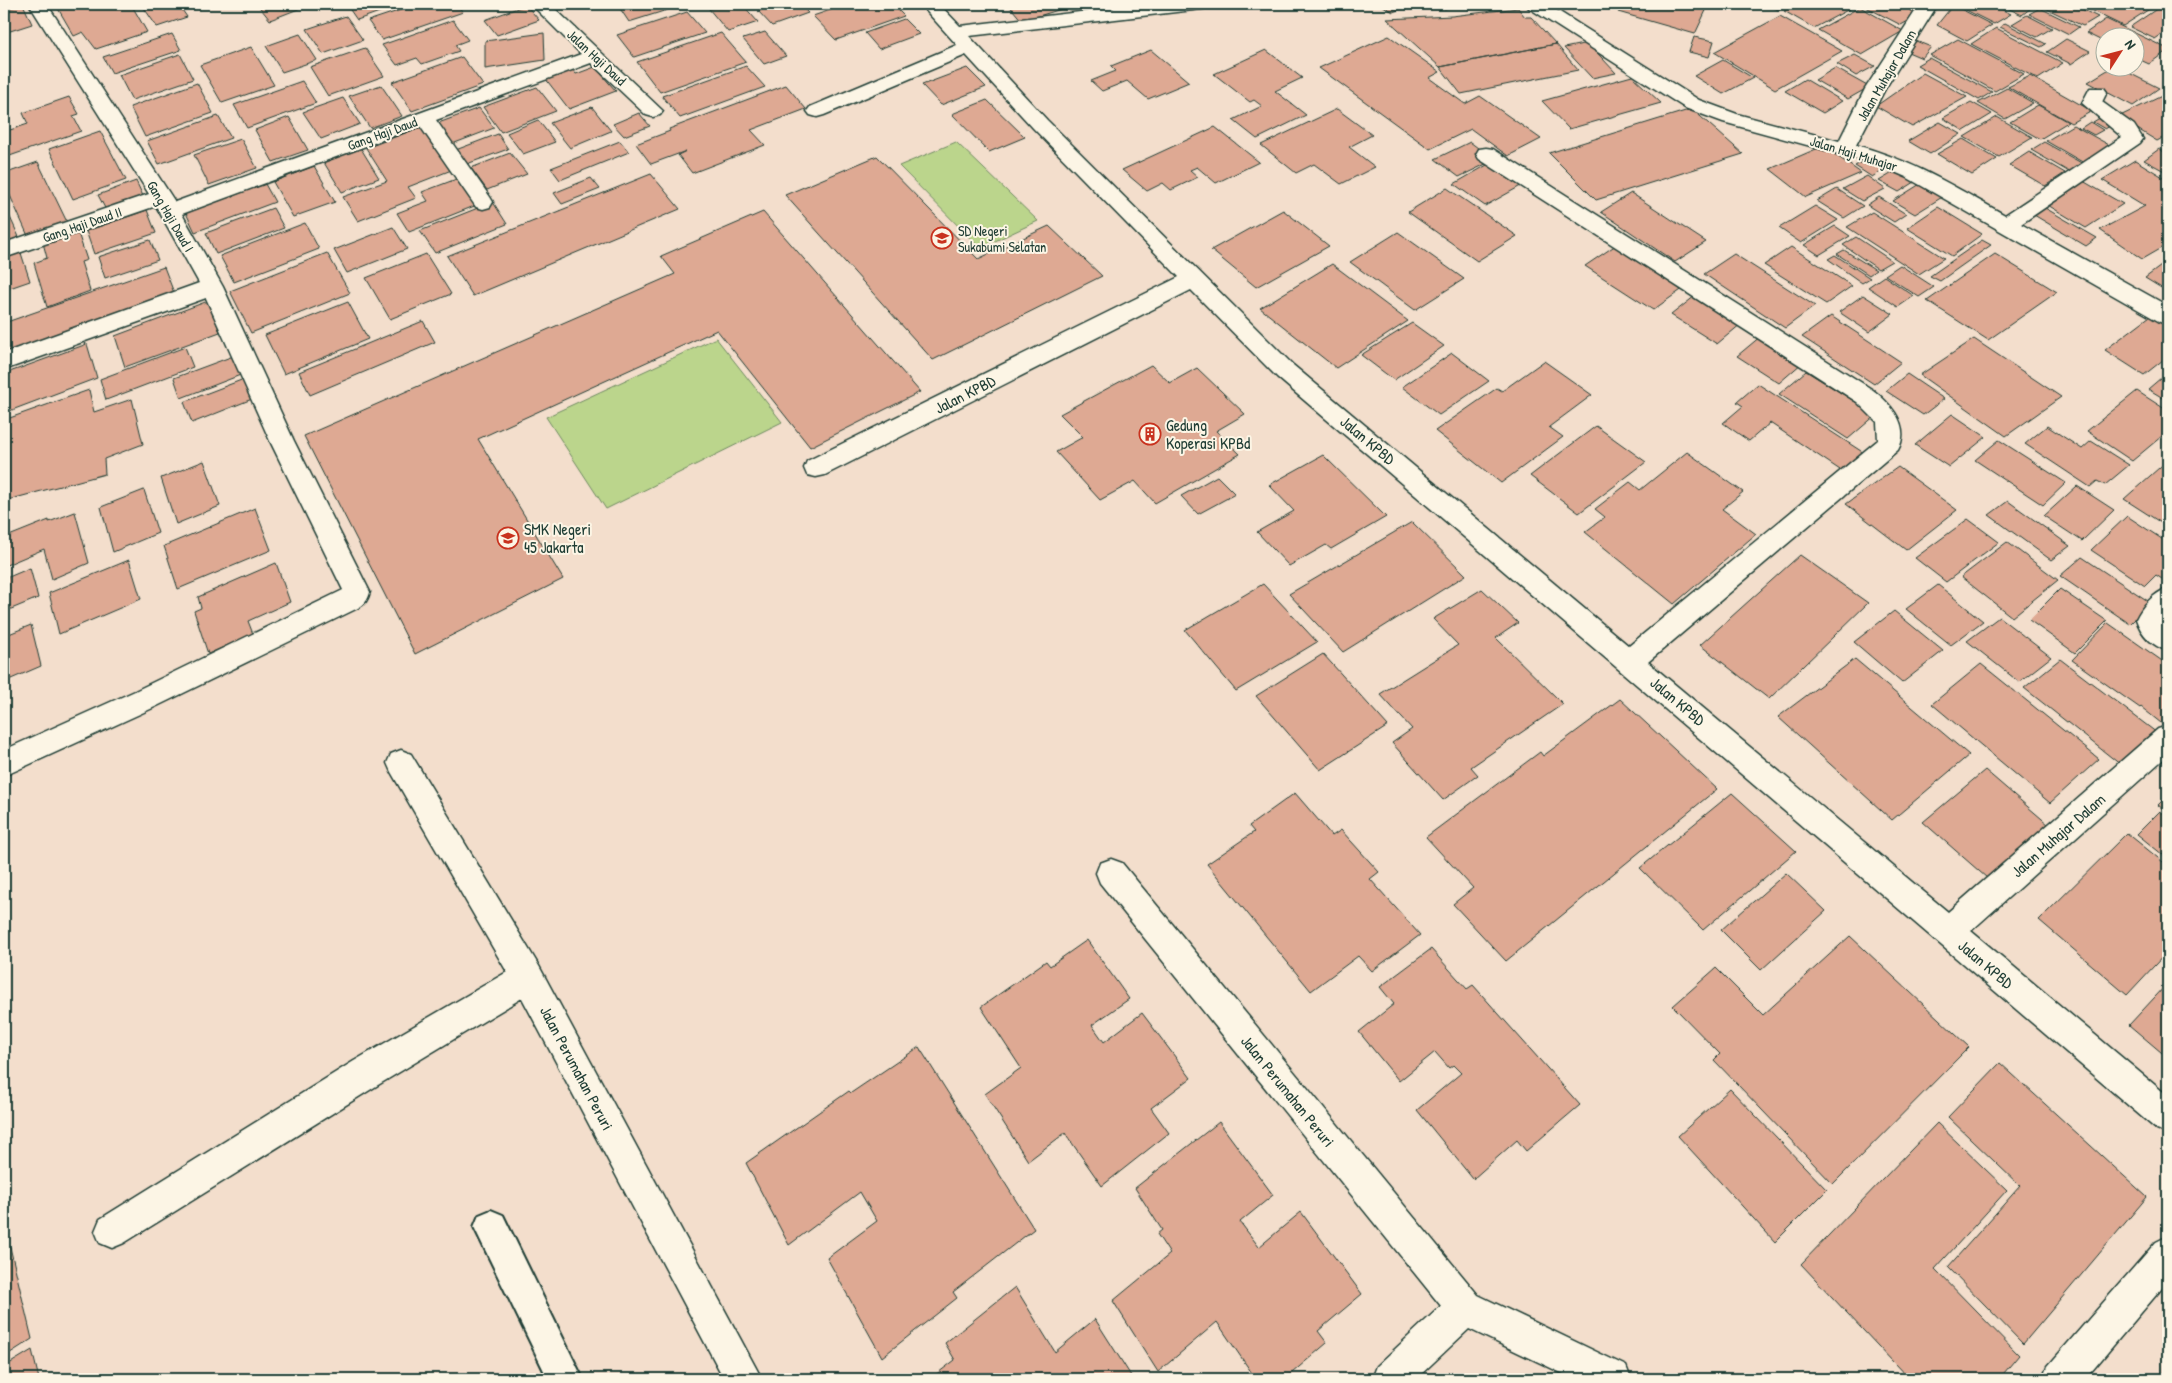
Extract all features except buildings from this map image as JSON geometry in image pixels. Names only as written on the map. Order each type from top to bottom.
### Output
[{"type":"street","name":"Gang Haji Daud I","points":[[4,763],[145,699],[356,596],[358,592],[282,441],[212,287],[165,204],[38,4]]},
{"type":"street","name":"Jalan Haji Daud","points":[[540,4],[653,111]]},
{"type":"street","name":"Jalan KPBD","points":[[929,4],[1010,93],[1285,370],[2168,1117]]},
{"type":"street","points":[[955,32],[1125,8],[1202,4]]},
{"type":"street","name":"Jalan Haji Muhajar","points":[[1535,4],[1692,104],[1730,118],[1883,159],[1913,172],[2168,316]]},
{"type":"street","name":"Jalan Muhajar Dalam","points":[[1845,148],[1920,7]]},
{"type":"street","points":[[818,111],[970,48]]},
{"type":"street","name":"Gang Haji Daud","points":[[165,204],[424,118],[595,55]]},
{"type":"street","points":[[2004,224],[2133,139],[2132,134],[2092,103],[2097,92]]},
{"type":"street","points":[[424,118],[483,202]]},
{"type":"street","points":[[1486,154],[1865,396],[1890,420],[1892,432],[1889,444],[1630,661]]},
{"type":"street","name":"Gang Haji Daud II","points":[[4,251],[165,204]]},
{"type":"street","name":"Jalan KPBD","points":[[816,468],[1194,279]]},
{"type":"street","points":[[4,362],[212,287]]},
{"type":"street","points":[[2168,600],[2149,619],[2151,625],[2168,640]]},
{"type":"street","name":"Jalan Muhajar Dalam","points":[[1948,932],[2168,738]]},
{"type":"street","name":"Jalan Perumahan Peruri","points":[[401,763],[528,977],[744,1379]]},
{"type":"street","name":"Jalan Perumahan Peruri","points":[[1111,873],[1465,1308],[1613,1379]]},
{"type":"street","points":[[112,1231],[366,1073],[528,977]]},
{"type":"street","points":[[2060,1379],[2168,1254]]},
{"type":"street","points":[[1390,1379],[1465,1308]]},
{"type":"lane","points":[[491,1227],[566,1379]]},
{"type":"green space","points":[[956,142],[1038,221],[980,248],[899,166]]},
{"type":"green space","points":[[716,338],[782,422],[606,509],[546,417]]},
{"type":"place","name":"SD Negeri Sukabumi Selatan","points":[[942,238]]},
{"type":"place","name":"Gedung Koperasi KPBd","points":[[1150,434]]},
{"type":"place","name":"SMK Negeri 45 Jakarta","points":[[508,538]]}]
